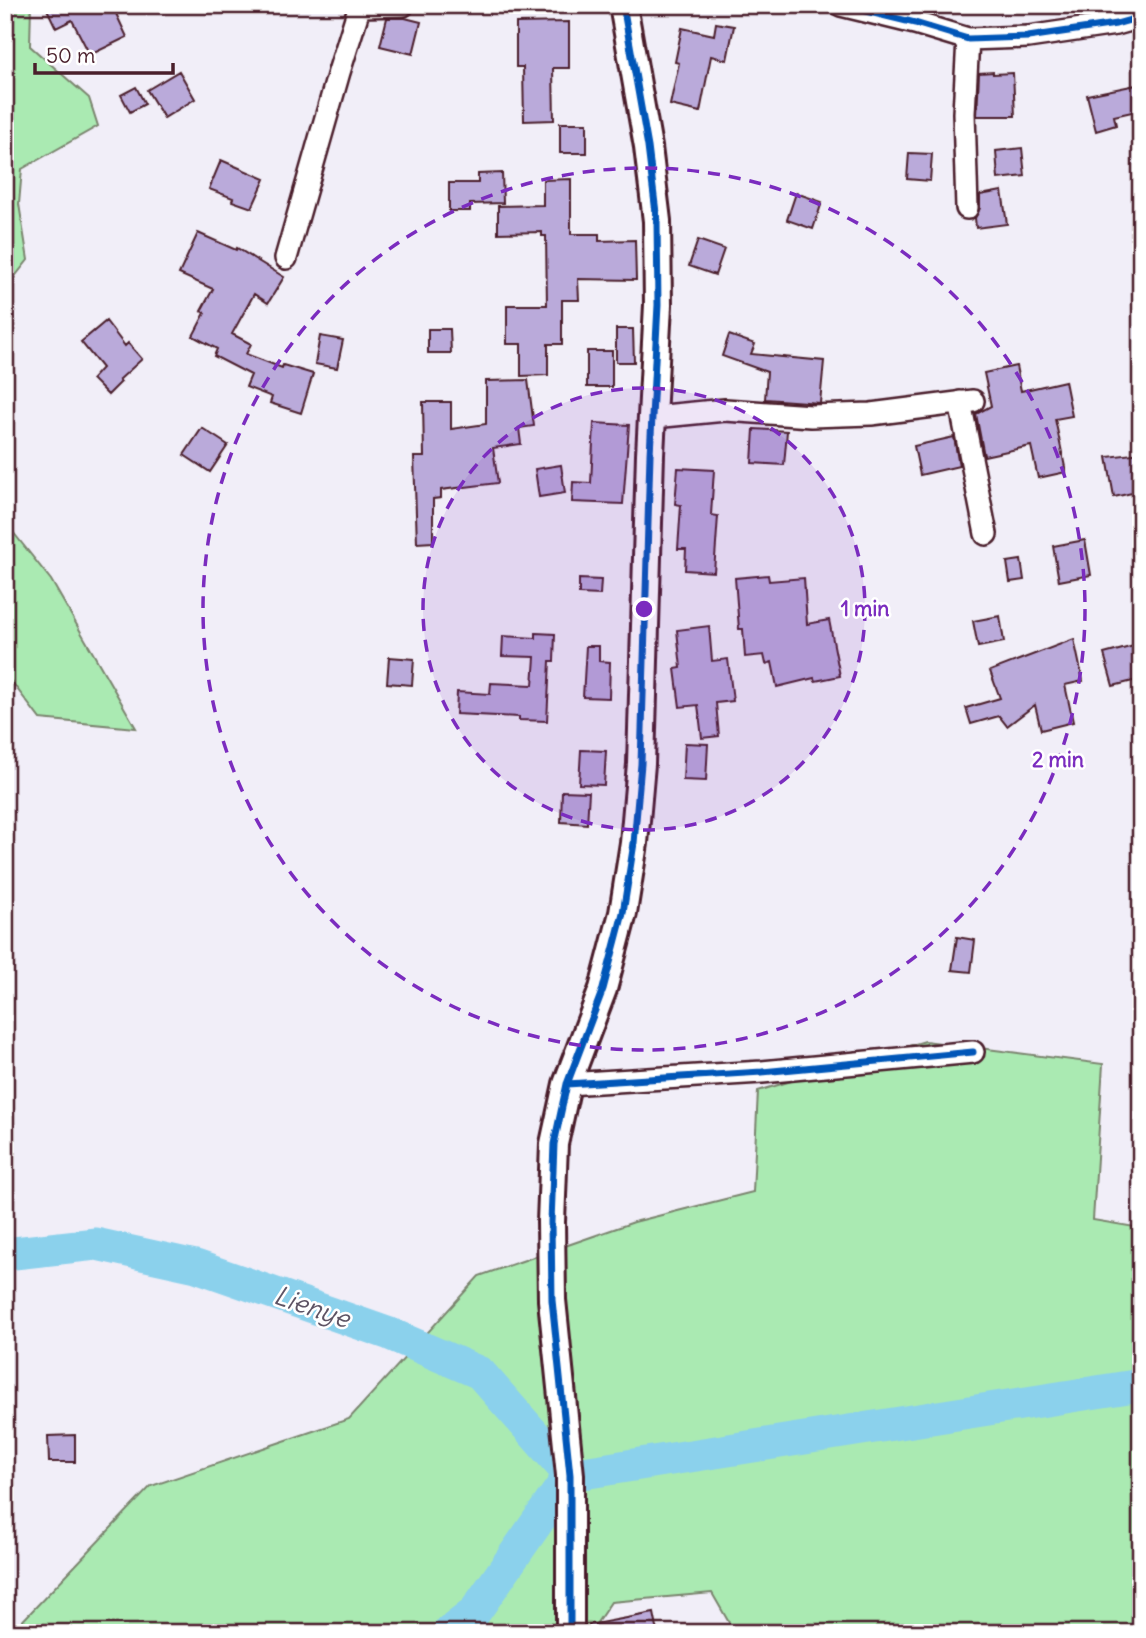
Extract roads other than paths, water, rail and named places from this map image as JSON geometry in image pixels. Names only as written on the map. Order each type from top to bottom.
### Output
[{"type":"street","points":[[286,258],[338,72],[360,6],[403,5]]},
{"type":"street","points":[[570,1633],[570,1475],[552,1300],[554,1144],[567,1084],[603,989],[623,913],[634,843],[641,764],[650,454],[658,305],[657,220],[648,147],[623,5]]},
{"type":"street","points":[[841,5],[968,39],[1028,37],[1116,24],[1141,17]]},
{"type":"street","points":[[967,208],[964,113],[968,39]]},
{"type":"street","points":[[654,417],[725,410],[811,416],[871,414],[966,402],[986,534]]},
{"type":"street","points":[[567,1084],[762,1072],[973,1052]]},
{"type":"waterway","name":"Lienye","points":[[5,1254],[96,1244],[196,1266],[390,1334],[480,1373],[570,1475]]},
{"type":"waterway","points":[[448,1633],[474,1613],[570,1475],[1141,1385]]}]
